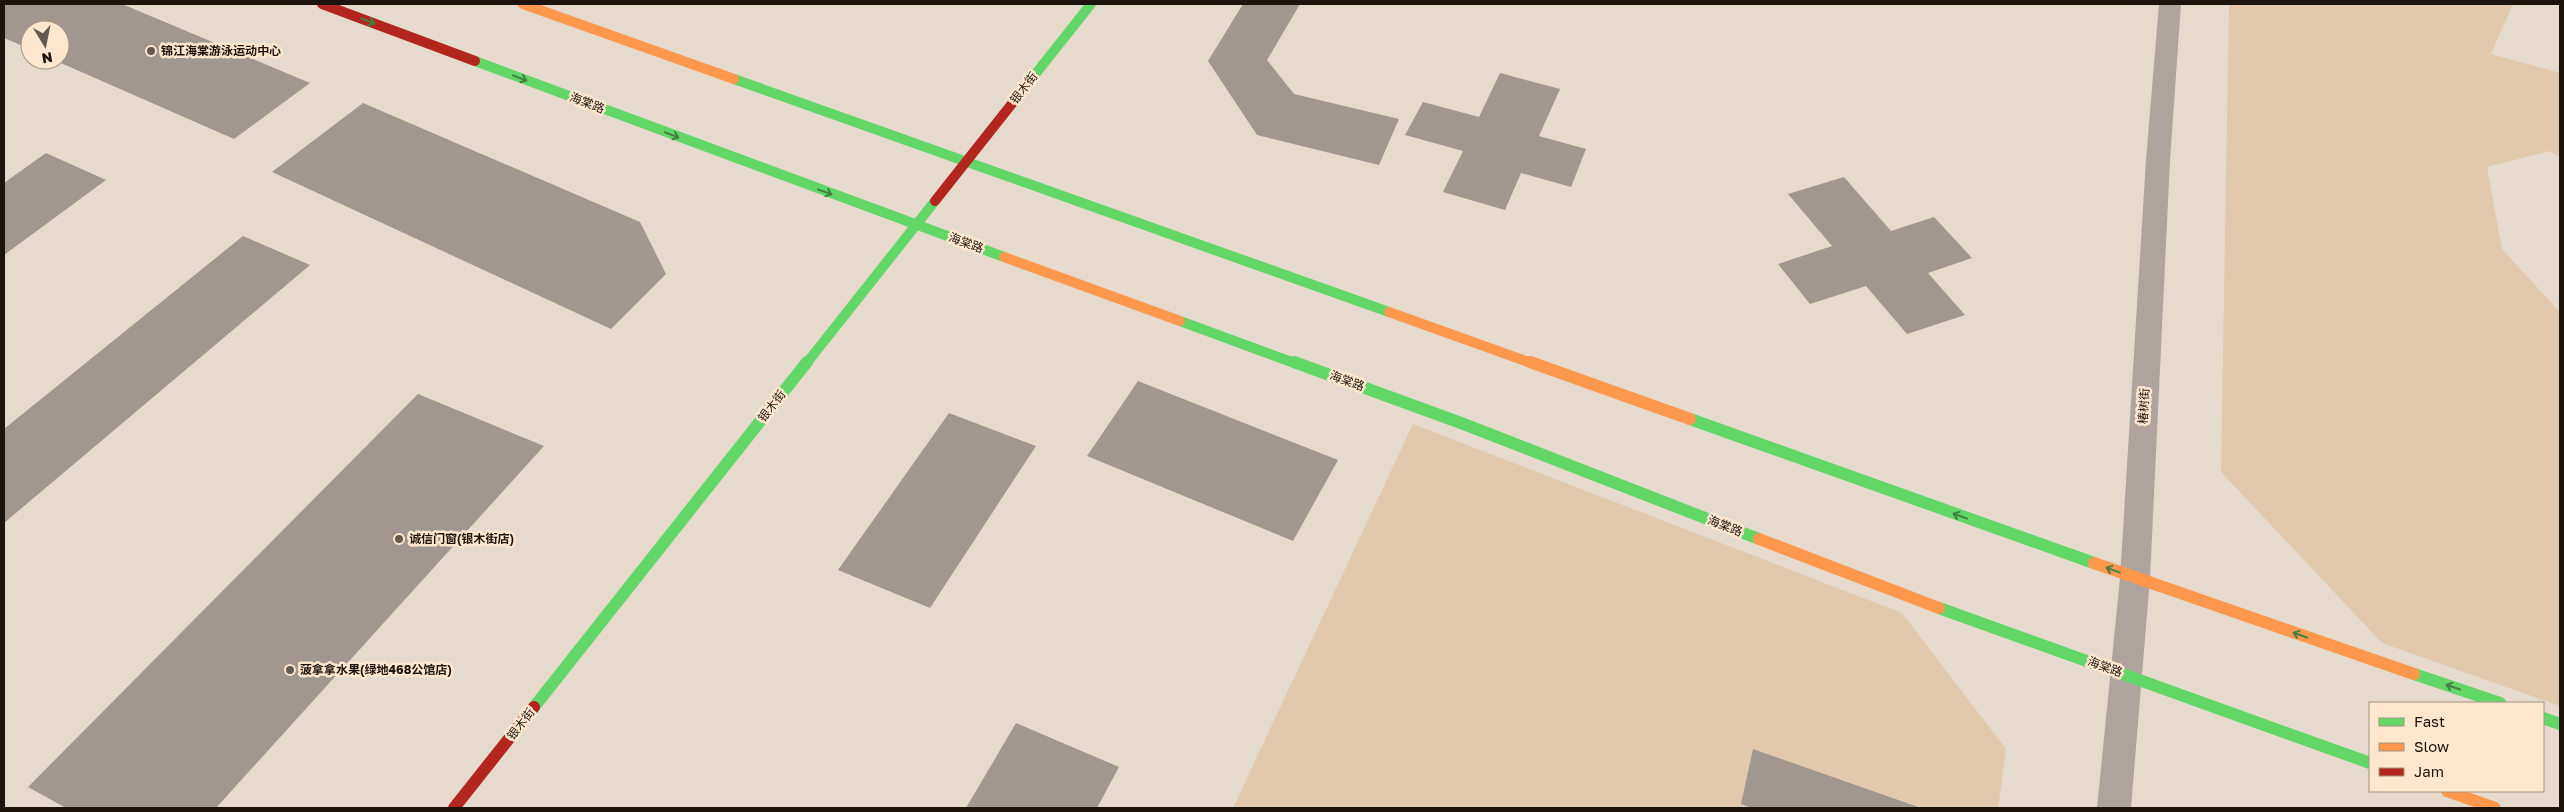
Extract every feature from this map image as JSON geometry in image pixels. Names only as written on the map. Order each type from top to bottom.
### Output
[{"type":"main road","name":"海棠路","points":[[322,4],[916,225],[1461,423],[1874,584],[2369,763]]},
{"type":"main road","points":[[523,4],[967,160],[2135,578],[2497,702]]},
{"type":"main road","name":"银木街","points":[[454,808],[1091,4]]},
{"type":"main road","points":[[2544,718],[2560,724]]},
{"type":"main road","points":[[2450,792],[2495,808]]},
{"type":"street","name":"椿树街","points":[[2114,808],[2135,578],[2158,160],[2170,4]]},
{"type":"shaded area","points":[[2229,4],[2513,4],[2491,54],[2560,73],[2560,157],[2550,151],[2487,167],[2502,249],[2560,312],[2560,706],[2382,643],[2221,472]]},
{"type":"shaded area","points":[[1413,424],[1902,613],[2006,749],[1998,808],[1233,808]]},
{"type":"building","points":[[4,4],[122,4],[310,83],[234,139],[70,67],[70,20],[20,20],[20,45],[4,38]]},
{"type":"building","points":[[1243,4],[1300,4],[1267,60],[1294,94],[1399,119],[1379,165],[1257,135],[1208,61]]},
{"type":"building","points":[[1500,73],[1560,89],[1539,136],[1586,149],[1571,187],[1521,173],[1505,210],[1443,192],[1463,151],[1405,135],[1423,102],[1479,117]]},
{"type":"building","points":[[363,103],[640,222],[666,274],[611,329],[272,172]]},
{"type":"building","points":[[46,153],[106,180],[4,255],[4,183]]},
{"type":"building","points":[[1844,177],[1891,231],[1934,217],[1972,258],[1928,273],[1965,315],[1907,334],[1866,286],[1810,304],[1778,264],[1832,246],[1788,194]]},
{"type":"building","points":[[243,236],[310,265],[4,523],[4,429]]},
{"type":"building","points":[[1138,381],[1338,460],[1293,541],[1087,456]]},
{"type":"building","points":[[418,394],[544,446],[216,808],[66,808],[28,787]]},
{"type":"building","points":[[949,413],[1036,446],[930,608],[838,570]]},
{"type":"building","points":[[1016,723],[1119,767],[1097,808],[966,808]]},
{"type":"building","points":[[1753,749],[1921,808],[1752,808],[1741,804]]},
{"type":"traffic: fast","points":[[1033,77],[1091,4]]},
{"type":"traffic: fast","points":[[475,61],[1004,257]]},
{"type":"traffic: fast","points":[[734,79],[1389,312]]},
{"type":"traffic: fast","points":[[534,707],[935,201]]},
{"type":"traffic: fast","points":[[1180,321],[1461,423],[1759,539]]},
{"type":"traffic: fast","points":[[1690,419],[2094,563]]},
{"type":"traffic: fast","points":[[1939,608],[2369,763]]},
{"type":"traffic: fast","points":[[2414,674],[2497,702]]},
{"type":"traffic: fast","points":[[2544,718],[2560,724]]},
{"type":"traffic: slow","points":[[523,4],[734,79]]},
{"type":"traffic: slow","points":[[1004,257],[1180,321]]},
{"type":"traffic: slow","points":[[1389,312],[1690,419]]},
{"type":"traffic: slow","points":[[1759,539],[1939,608]]},
{"type":"traffic: slow","points":[[2094,563],[2414,674]]},
{"type":"traffic: slow","points":[[2450,792],[2495,808]]},
{"type":"traffic: jam","points":[[322,4],[475,61]]},
{"type":"traffic: jam","points":[[935,201],[1033,77]]},
{"type":"traffic: jam","points":[[454,808],[534,707]]},
{"type":"place","name":"锦江海棠游泳运动中心","points":[[151,51]]},
{"type":"place","name":"诚信门窗(银木街店)","points":[[399,539]]},
{"type":"place","name":"菠拿拿水果(绿地468公馆店)","points":[[290,670]]}]
